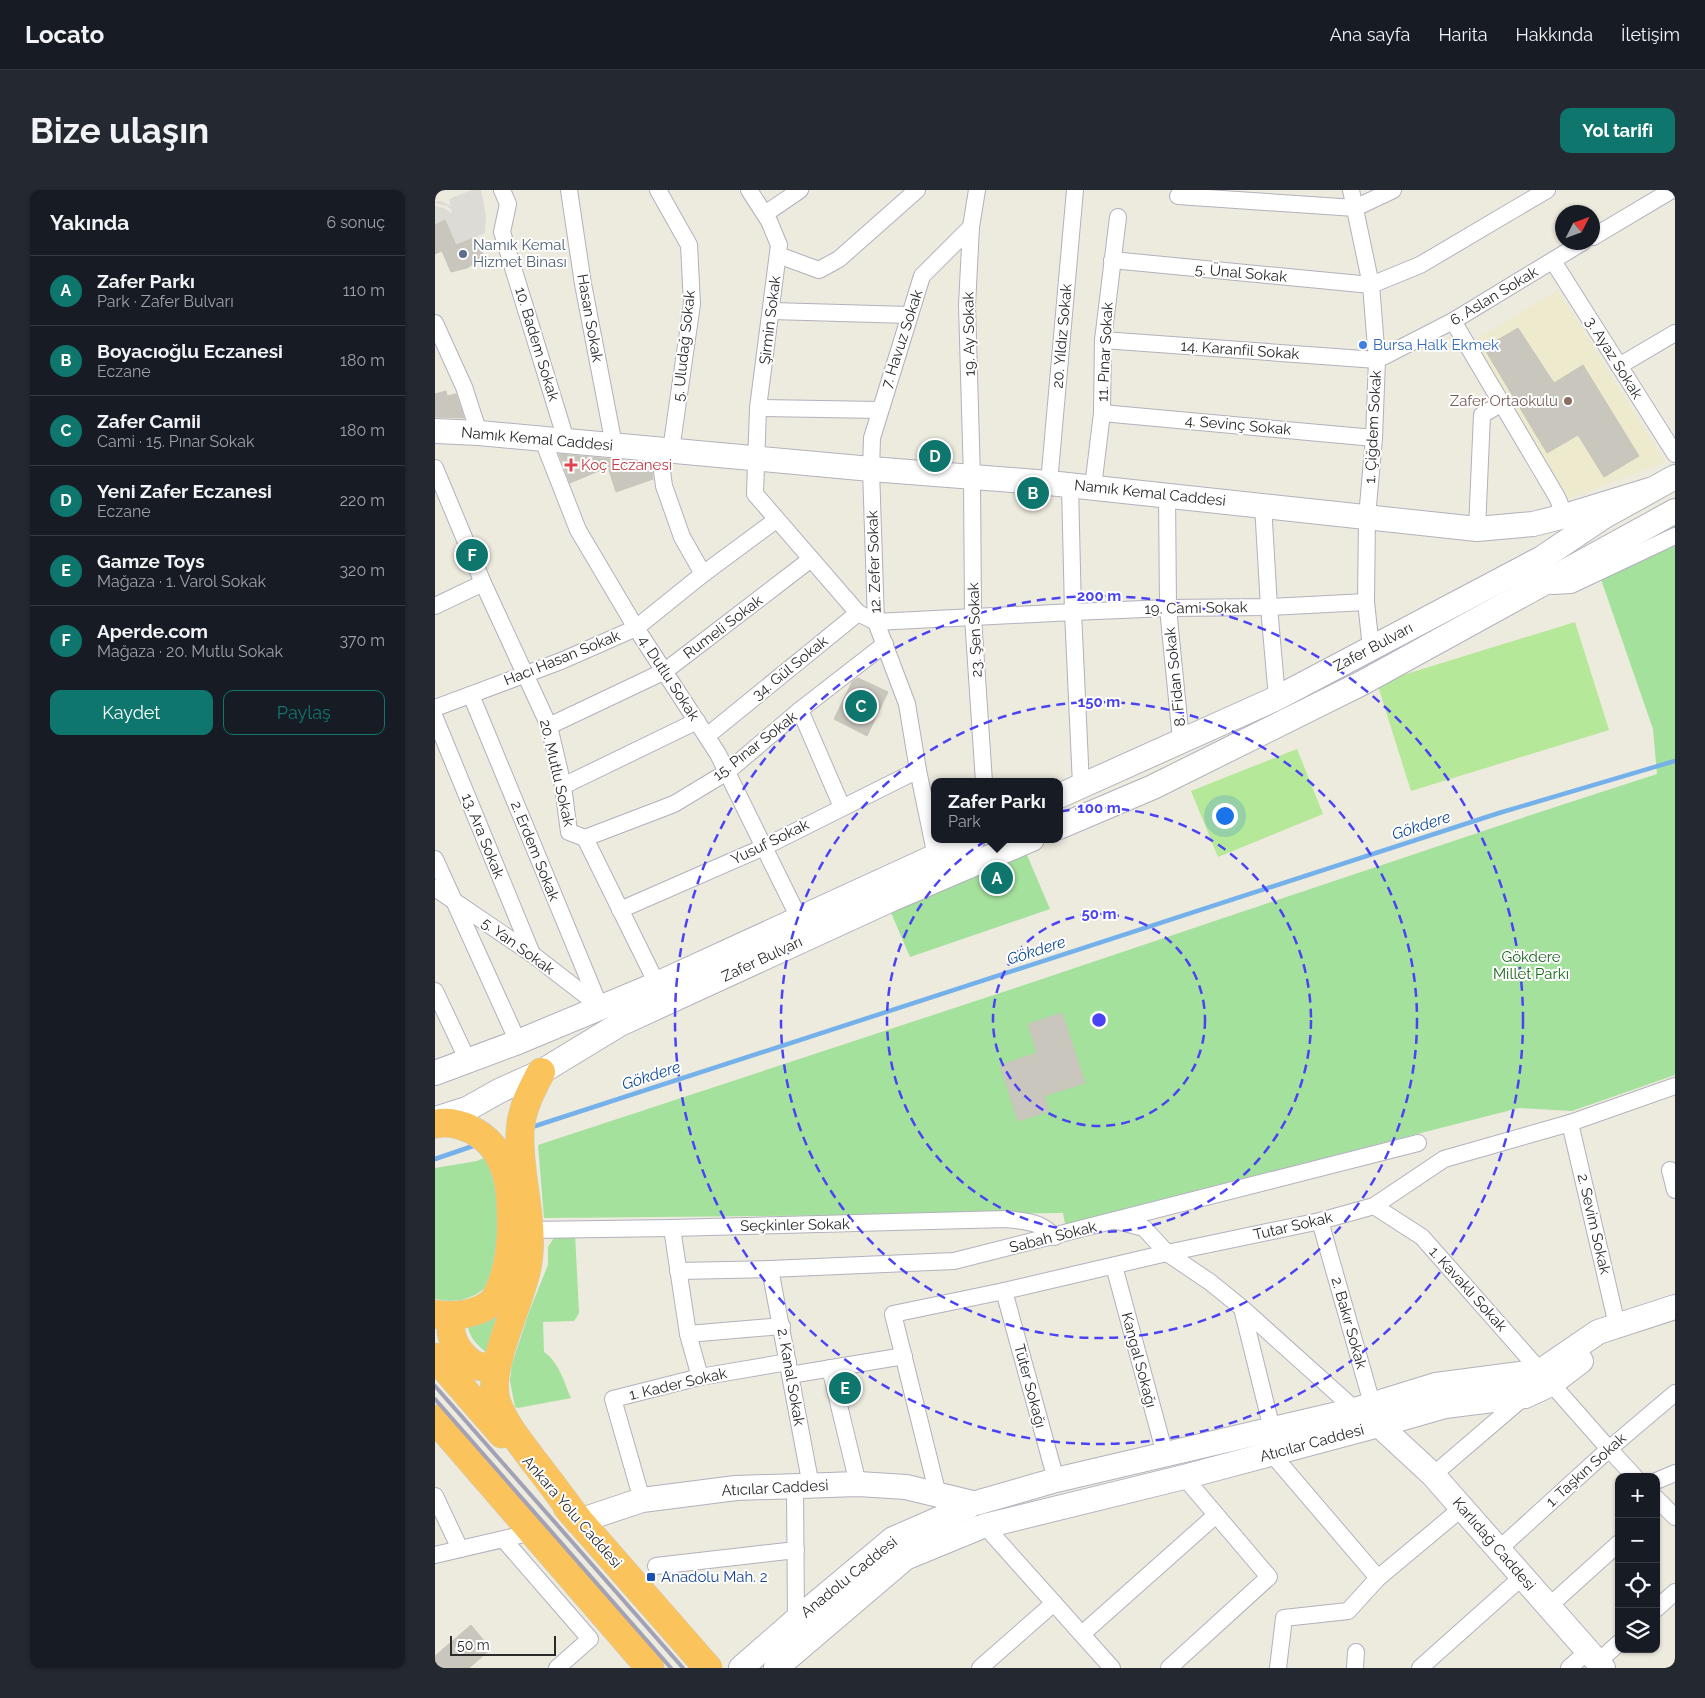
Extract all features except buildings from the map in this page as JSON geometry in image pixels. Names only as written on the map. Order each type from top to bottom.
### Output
[{"type":"highway","points":[[498,1361],[486,1368],[478,1366],[466,1358],[455,1347],[443,1315],[479,1310],[495,1298],[503,1281],[509,1262],[511,1200],[514,1169],[520,1149],[520,1130],[525,1104],[537,1079]]},
{"type":"highway","points":[[438,1118],[465,1127],[483,1136],[501,1158],[514,1169],[530,1230],[525,1275],[498,1361],[494,1380],[496,1402],[508,1426],[579,1521]]},
{"type":"highway","name":"Ankara Yolu Caddesi","points":[[435,1357],[707,1668]]},
{"type":"highway","points":[[435,1419],[648,1667]]},
{"type":"main road","name":"Namık Kemal Caddesi","points":[[435,431],[566,440],[871,469],[1093,487],[1477,529],[1533,524],[1650,490]]},
{"type":"main road","name":"Zafer Bulvarı","points":[[1063,794],[1277,698],[1542,558],[1603,517],[1675,477]]},
{"type":"main road","name":"Zafer Bulvarı","points":[[1063,825],[1153,787],[1361,683],[1675,511]]},
{"type":"main road","points":[[1533,524],[1535,540],[1542,558],[1566,571]]},
{"type":"main road","name":"Zafer Bulvarı","points":[[435,1073],[518,1042],[657,984],[965,843]]},
{"type":"main road","name":"Zafer Bulvarı","points":[[438,1118],[477,1092],[499,1091],[537,1079],[620,1024],[892,900],[1023,843]]},
{"type":"main road","name":"Atıcılar Caddesi","points":[[579,1521],[642,1500],[736,1488],[858,1484],[906,1487],[972,1504],[1056,1480],[1272,1429],[1368,1413],[1525,1396],[1598,1332],[1675,1307]]},
{"type":"main road","name":"Atıcılar Caddesi","points":[[981,1527],[1272,1454],[1436,1385],[1546,1378]]},
{"type":"main road","name":"Karlıdağ Caddesi","points":[[1368,1413],[1433,1475],[1596,1660]]},
{"type":"main road","points":[[972,1504],[964,1514],[966,1522],[973,1528],[981,1527]]},
{"type":"main road","name":"Anadolu Caddesi","points":[[741,1668],[893,1539],[972,1504]]},
{"type":"main road","name":"Anadolu Caddesi","points":[[781,1667],[806,1642],[905,1558],[981,1527]]},
{"type":"street","name":"10. Badem Sokak","points":[[502,190],[508,204],[502,232],[566,440]]},
{"type":"street","name":"Hasan Sokak","points":[[569,190],[583,284],[614,445]]},
{"type":"street","name":"5. Uludağ Sokak","points":[[659,190],[689,245],[692,304],[665,450],[664,486],[683,537],[703,574]]},
{"type":"street","name":"Şirmin Sokak","points":[[749,190],[765,214],[779,245],[758,408],[755,494],[858,613]]},
{"type":"street","points":[[765,214],[800,190]]},
{"type":"street","points":[[777,254],[819,270],[839,259],[917,190]]},
{"type":"street","name":"19. Ay Sokak","points":[[972,478],[967,305],[971,227],[977,190]]},
{"type":"street","name":"20. Yıldız Sokak","points":[[1075,190],[1059,484],[1073,612],[1081,785]]},
{"type":"street","name":"1. Çiğdem Sokak","points":[[1351,190],[1371,285],[1377,360],[1374,438],[1367,517],[1366,602],[1371,648]]},
{"type":"street","points":[[1178,196],[1226,195],[1355,208],[1393,190]]},
{"type":"street","points":[[1371,285],[1420,265],[1547,190]]},
{"type":"street","points":[[1600,232],[1672,190]]},
{"type":"street","name":"11. Pınar Sokak","points":[[1093,487],[1102,413],[1103,340],[1118,217]]},
{"type":"street","name":"7. Havuz Sokak","points":[[871,469],[872,438],[922,276],[971,227]]},
{"type":"street","name":"6. Aslan Sokak","points":[[1377,360],[1453,321],[1570,250]]},
{"type":"street","name":"5. Ünal Sokak","points":[[1112,260],[1371,285]]},
{"type":"street","name":"3. Ayaz Sokak","points":[[1553,261],[1675,454]]},
{"type":"street","points":[[771,311],[909,315]]},
{"type":"street","points":[[1453,321],[1557,497],[1565,516]]},
{"type":"street","points":[[435,323],[464,387],[479,433]]},
{"type":"street","points":[[1619,366],[1675,333]]},
{"type":"street","name":"14. Karanfil Sokak","points":[[1103,340],[1377,360]]},
{"type":"street","points":[[1477,529],[1482,415],[1502,403]]},
{"type":"street","points":[[758,408],[880,410]]},
{"type":"street","name":"4. Sevinç Sokak","points":[[1102,413],[1374,438]]},
{"type":"street","name":"4. Dutlu Sokak","points":[[542,438],[577,530],[636,628],[707,736],[727,772],[799,918]]},
{"type":"street","name":"20. Mutlu Sokak","points":[[435,468],[483,583],[549,726],[563,786],[569,832],[585,838],[657,984]]},
{"type":"street","name":"12. Zefer Sokak","points":[[871,469],[876,622],[907,704],[931,833]]},
{"type":"street","name":"23. Şen Sokak","points":[[972,478],[973,617],[985,778]]},
{"type":"street","name":"8. Fidan Sokak","points":[[1167,494],[1168,608],[1181,740]]},
{"type":"street","points":[[1263,505],[1277,698]]},
{"type":"street","name":"Hacı Hasan Sokak","points":[[435,708],[561,661],[636,628],[703,574],[776,520]]},
{"type":"street","points":[[1545,582],[1553,586],[1571,584],[1675,536]]},
{"type":"street","name":"Rumeli Sokak","points":[[549,726],[665,671],[811,560]]},
{"type":"street","points":[[435,606],[483,583]]},
{"type":"street","name":"19. Cami Sokak","points":[[876,622],[1168,608],[1269,607],[1366,602]]},
{"type":"street","points":[[858,613],[876,622]]},
{"type":"street","name":"34. Gül Sokak","points":[[707,736],[858,613]]},
{"type":"street","name":"15. Pınar Sokak","points":[[585,838],[674,804],[727,772],[800,710],[885,644]]},
{"type":"street","name":"2. Erdem Sokak","points":[[471,695],[600,1007]]},
{"type":"street","points":[[800,710],[842,807]]},
{"type":"street","name":"13. Ara Sokak","points":[[435,718],[532,954]]},
{"type":"street","points":[[563,786],[697,721]]},
{"type":"street","name":"Yusuf Sokak","points":[[620,910],[764,847],[918,770]]},
{"type":"street","name":"12. Zefer Sokak","points":[[933,843],[936,857]]},
{"type":"street","points":[[435,859],[518,1042]]},
{"type":"street","name":"5. Yan Sokak","points":[[435,888],[532,954],[600,1007]]},
{"type":"street","points":[[435,991],[468,1061]]},
{"type":"street","name":"Tutar Sokak","points":[[904,1356],[893,1314],[1320,1221],[1374,1206],[1445,1159],[1570,1123],[1675,1086]]},
{"type":"street","name":"2. Sevim Sokak","points":[[1570,1123],[1617,1325]]},
{"type":"street","name":"Sabah Sokak","points":[[678,1271],[955,1261],[1418,1142]]},
{"type":"street","points":[[1670,1170],[1675,1190]]},
{"type":"street","name":"1. Kavaklı Sokak","points":[[1374,1206],[1422,1237],[1631,1473]]},
{"type":"street","name":"Seçkinler Sokak","points":[[530,1230],[1007,1219],[1037,1223],[1046,1227],[1055,1236]]},
{"type":"street","points":[[1115,1221],[1144,1228],[1167,1253],[1210,1282],[1368,1413]]},
{"type":"street","name":"2. Bakır Sokak","points":[[1320,1221],[1368,1413]]},
{"type":"street","points":[[672,1228],[688,1334],[700,1377]]},
{"type":"street","name":"Kangal Sokağı","points":[[1114,1266],[1165,1454]]},
{"type":"street","name":"2. Kanal Sokak","points":[[770,1269],[789,1368],[803,1486],[796,1550],[797,1620]]},
{"type":"street","name":"Tüter Sokağı","points":[[1004,1291],[1056,1480]]},
{"type":"street","points":[[1242,1308],[1272,1429]]},
{"type":"street","points":[[688,1334],[782,1326]]},
{"type":"street","points":[[904,1356],[938,1495]]},
{"type":"street","name":"1. Kader Sokak","points":[[642,1500],[613,1399],[700,1377],[789,1368],[829,1368],[904,1356]]},
{"type":"street","points":[[829,1368],[858,1484]]},
{"type":"street","name":"1. Taşkın Sokak","points":[[1498,1550],[1609,1449],[1675,1393]]},
{"type":"street","points":[[1433,1475],[1525,1396]]},
{"type":"street","points":[[1272,1454],[1378,1578]]},
{"type":"street","points":[[1660,1479],[1675,1473]]},
{"type":"street","points":[[1169,1668],[1269,1577],[1183,1477]]},
{"type":"street","points":[[435,1496],[438,1498],[460,1549]]},
{"type":"street","points":[[1660,1506],[1675,1517]]},
{"type":"street","points":[[1278,1668],[1284,1618],[1348,1611],[1378,1578],[1463,1508]]},
{"type":"street","points":[[1082,1634],[1216,1515]]},
{"type":"street","points":[[981,1527],[1054,1603],[1112,1668]]},
{"type":"street","points":[[435,1555],[533,1532]]},
{"type":"street","points":[[505,1540],[590,1639],[557,1668]]},
{"type":"street","points":[[1548,1607],[1615,1547]]},
{"type":"street","points":[[656,1566],[796,1550]]},
{"type":"street","points":[[1420,1668],[1522,1577]]},
{"type":"street","points":[[1657,1608],[1675,1592]]},
{"type":"street","points":[[980,1668],[1054,1603]]},
{"type":"street","points":[[797,1620],[806,1642]]},
{"type":"street","points":[[1569,1668],[1596,1660],[1615,1646]]},
{"type":"shaded area","points":[[472,190],[481,190],[486,215],[485,233],[456,245],[445,220],[435,225],[435,206],[444,208],[451,213],[452,210],[447,206],[435,203],[435,201],[441,201],[451,206],[449,199]]},
{"type":"shaded area","name":"Zafer Ortaokulu","points":[[1558,290],[1665,462],[1569,499],[1474,341]]},
{"type":"green space","name":"Gökdere Millet Parkı","points":[[1675,522],[1675,1075],[1572,1111],[1519,1108],[1065,1224],[1063,1213],[544,1218],[538,1145],[1657,774],[1653,729],[1596,565]]},
{"type":"green space","points":[[1575,622],[1609,730],[1411,791],[1377,683]]},
{"type":"green space","points":[[1297,749],[1323,814],[1218,857],[1191,791]]},
{"type":"green space","points":[[1024,848],[1050,909],[910,957],[889,908]]},
{"type":"green space","points":[[486,1157],[493,1175],[505,1231],[487,1287],[475,1295],[462,1300],[435,1299],[435,1168],[477,1161]]},
{"type":"green space","points":[[527,1227],[487,1353],[475,1342],[468,1327]]},
{"type":"green space","points":[[557,1233],[575,1233],[579,1313],[574,1321],[543,1322],[544,1352],[554,1361],[571,1398],[518,1408],[515,1407],[510,1381],[512,1364],[529,1312],[548,1265],[548,1247]]},
{"type":"waterway","name":"Gökdere","points":[[529,1128],[1499,813],[1675,761]]},
{"type":"waterway","name":"Gökdere","points":[[435,1159],[476,1145]]},
{"type":"railway","points":[[435,1386],[683,1668]]},
{"type":"railway","points":[[435,1399],[671,1668]]},
{"type":"place","name":"Namık Kemal Hizmet Binası","points":[[463,254]]},
{"type":"place","name":"Bursa Halk Ekmek","points":[[1363,345]]},
{"type":"place","name":"Zafer Ortaokulu","points":[[1568,401]]},
{"type":"place","name":"Yeni Zafer Eczanesi","points":[[935,456]]},
{"type":"place","name":"Koç Eczanesi","points":[[571,465]]},
{"type":"place","name":"Boyacıoğlu Eczanesi","points":[[1033,493]]},
{"type":"place","name":"Aperde.com","points":[[472,555]]},
{"type":"place","name":"Zafer Camii","points":[[861,706]]},
{"type":"place","name":"Zafer Parkı","points":[[997,878]]},
{"type":"place","name":"Gamze Toys","points":[[845,1388]]},
{"type":"place","name":"Anadolu Mah. 2","points":[[651,1577]]}]
